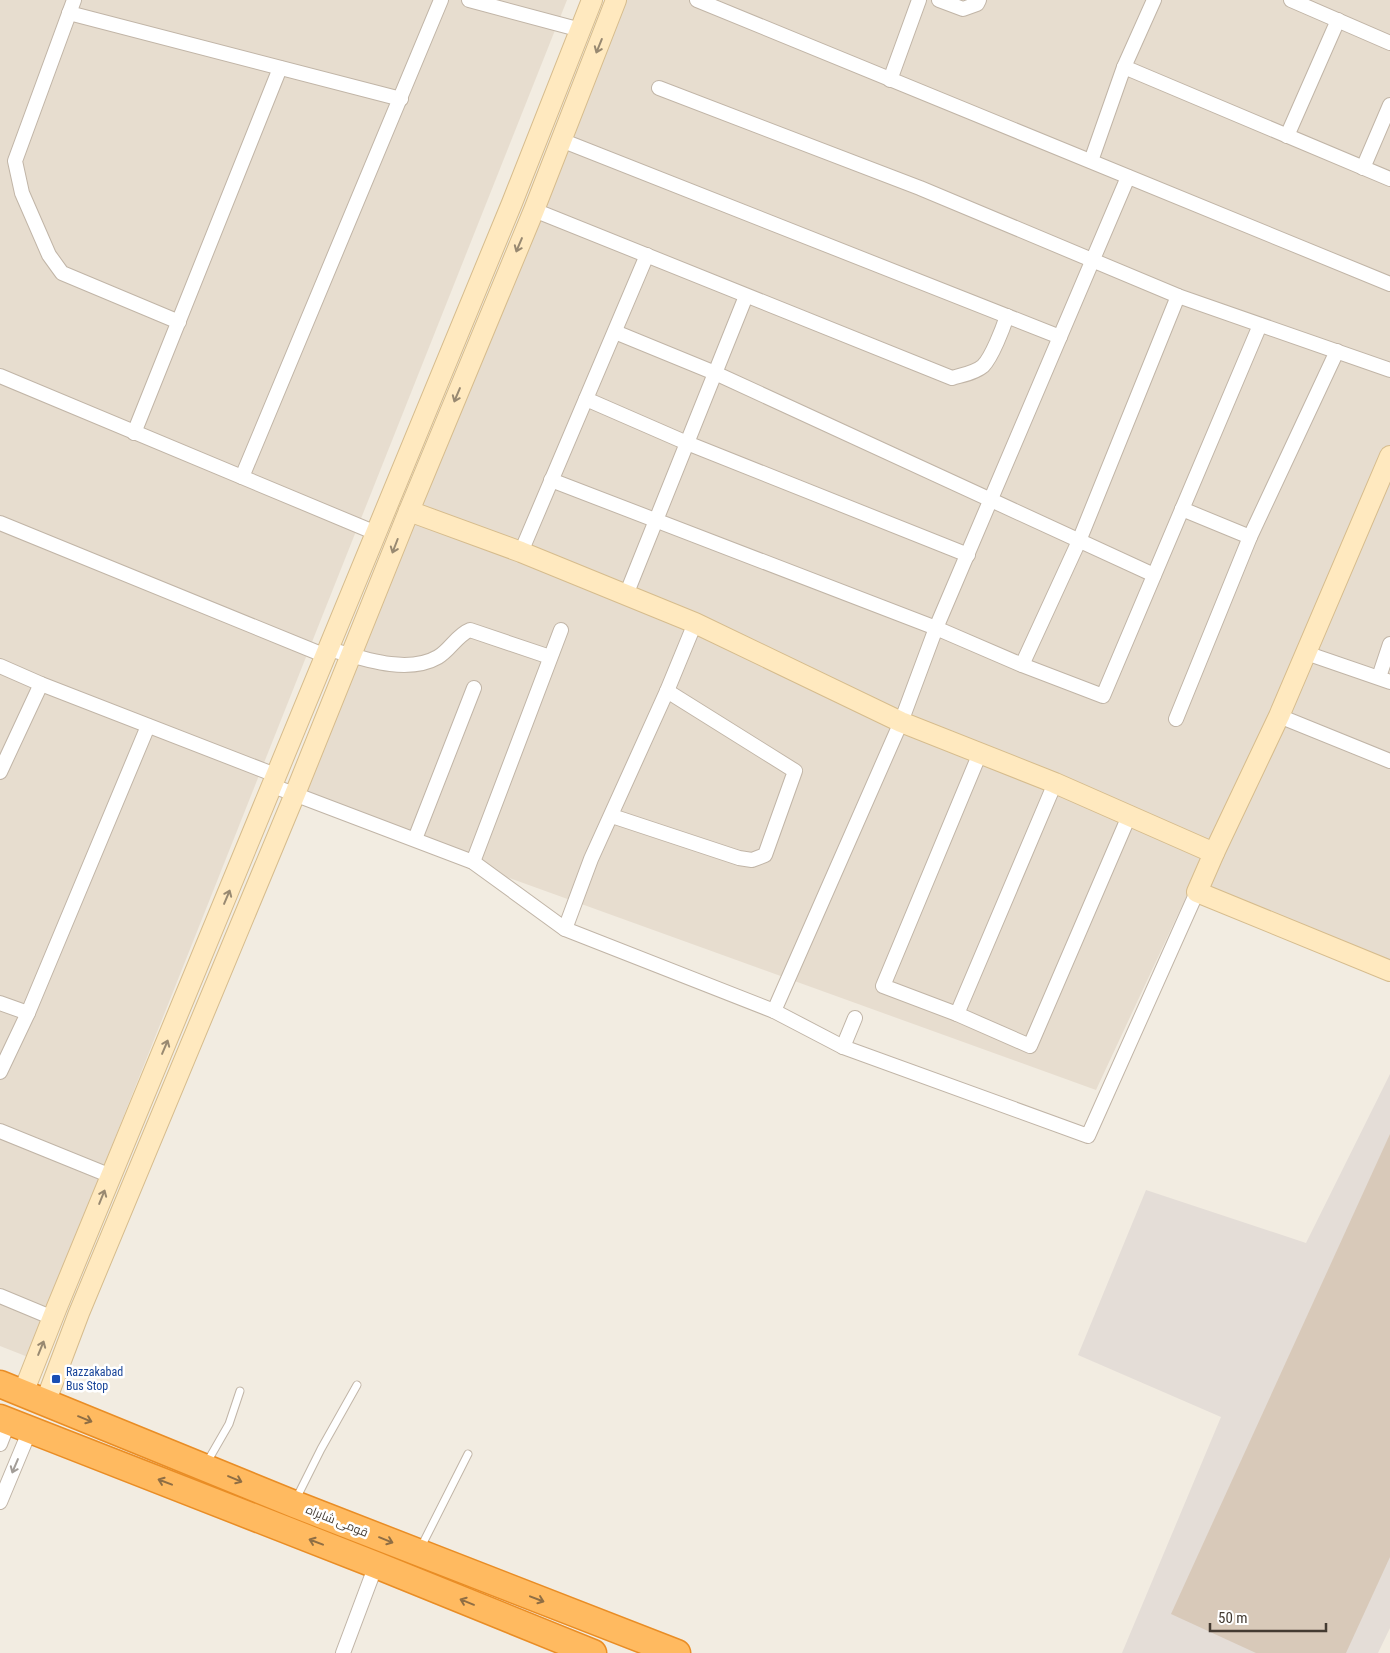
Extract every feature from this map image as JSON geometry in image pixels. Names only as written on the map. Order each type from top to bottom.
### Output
[{"type":"highway","name":"قومی شاہراہ","points":[[23,1393],[294,1504],[677,1653]]},
{"type":"highway","points":[[10,1428],[376,1565],[593,1653]]},
{"type":"street","points":[[242,477],[441,0]]},
{"type":"street","points":[[469,0],[581,30]]},
{"type":"street","points":[[23,1393],[508,212],[592,0]]},
{"type":"street","points":[[23,1393],[82,1304],[352,656],[409,511],[534,210],[616,0]]},
{"type":"street","points":[[697,0],[717,4],[890,80],[1390,284]]},
{"type":"street","points":[[890,80],[919,0]]},
{"type":"street","points":[[939,0],[963,9],[977,4],[979,0]]},
{"type":"street","points":[[1091,161],[1124,67],[1154,0]]},
{"type":"street","points":[[1291,0],[1390,43]]},
{"type":"street","points":[[178,322],[62,273],[49,255],[22,192],[15,161],[72,7],[280,68],[400,99]]},
{"type":"street","points":[[1288,136],[1338,20]]},
{"type":"street","points":[[1124,67],[1390,179]]},
{"type":"street","points":[[134,433],[280,68]]},
{"type":"street","points":[[659,88],[920,188],[1178,296],[1390,370]]},
{"type":"street","points":[[1363,168],[1390,105]]},
{"type":"street","points":[[562,140],[1060,337]]},
{"type":"street","points":[[774,1012],[901,722],[936,628],[1128,177]]},
{"type":"street","points":[[534,210],[952,378],[982,366],[998,340],[1007,316]]},
{"type":"street","points":[[521,552],[647,255]]},
{"type":"street","points":[[626,595],[746,296]]},
{"type":"street","points":[[1022,665],[1079,541],[1178,296]]},
{"type":"street","points":[[551,480],[936,628],[1022,665],[1103,696],[1260,325]]},
{"type":"street","points":[[615,332],[715,373],[1154,575]]},
{"type":"street","points":[[1176,719],[1250,537],[1337,352]]},
{"type":"street","points":[[0,376],[376,533]]},
{"type":"street","points":[[586,399],[687,443],[968,555]]},
{"type":"street","points":[[0,666],[148,726],[275,781],[295,794],[473,862],[565,929],[774,1012],[843,1047],[1088,1136],[1214,853],[1279,716],[1390,456]]},
{"type":"street","points":[[1182,509],[1250,537]]},
{"type":"street","points":[[409,511],[521,552],[695,623],[901,722],[1055,783],[1214,853]]},
{"type":"street","points":[[0,522],[328,652],[408,666],[437,657],[470,630],[550,657]]},
{"type":"street","points":[[565,929],[591,859],[668,691],[695,623]]},
{"type":"street","points":[[473,862],[561,630]]},
{"type":"street","points":[[1306,653],[1385,679],[1390,644]]},
{"type":"street","points":[[0,772],[41,684]]},
{"type":"street","points":[[415,839],[474,688]]},
{"type":"street","points":[[612,816],[739,858],[752,860],[765,855],[795,771],[668,691]]},
{"type":"street","points":[[1279,716],[1390,761]]},
{"type":"street","points":[[0,1072],[28,1013],[148,726]]},
{"type":"street","points":[[980,753],[883,986],[957,1014],[1030,1046],[1129,816]]},
{"type":"street","points":[[957,1014],[1055,783]]},
{"type":"street","points":[[241,864],[262,872]]},
{"type":"street","points":[[1197,892],[1390,971]]},
{"type":"street","points":[[0,1003],[28,1013]]},
{"type":"street","points":[[843,1047],[855,1018]]},
{"type":"street","points":[[0,1131],[111,1176]]},
{"type":"street","points":[[0,1296],[53,1318]]},
{"type":"street","points":[[0,1502],[10,1428]]},
{"type":"street","points":[[343,1653],[376,1565]]},
{"type":"lane","points":[[294,1504],[320,1449],[357,1385]]},
{"type":"lane","points":[[204,1466],[229,1424],[240,1391]]},
{"type":"lane","points":[[418,1553],[468,1454]]},
{"type":"shaded area","points":[[0,0],[567,0],[28,1357],[0,1346]]},
{"type":"shaded area","points":[[614,0],[1390,0],[1390,960],[1194,880],[1096,1090],[291,799]]},
{"type":"shaded area","points":[[1390,1074],[1390,1628],[1378,1653],[1122,1653],[1221,1417],[1078,1355],[1146,1190],[1306,1243]]},
{"type":"building","points":[[1390,1134],[1390,1557],[1346,1653],[1256,1653],[1171,1614]]},
{"type":"place","name":"Razzakabad Bus Stop","points":[[56,1379]]}]
